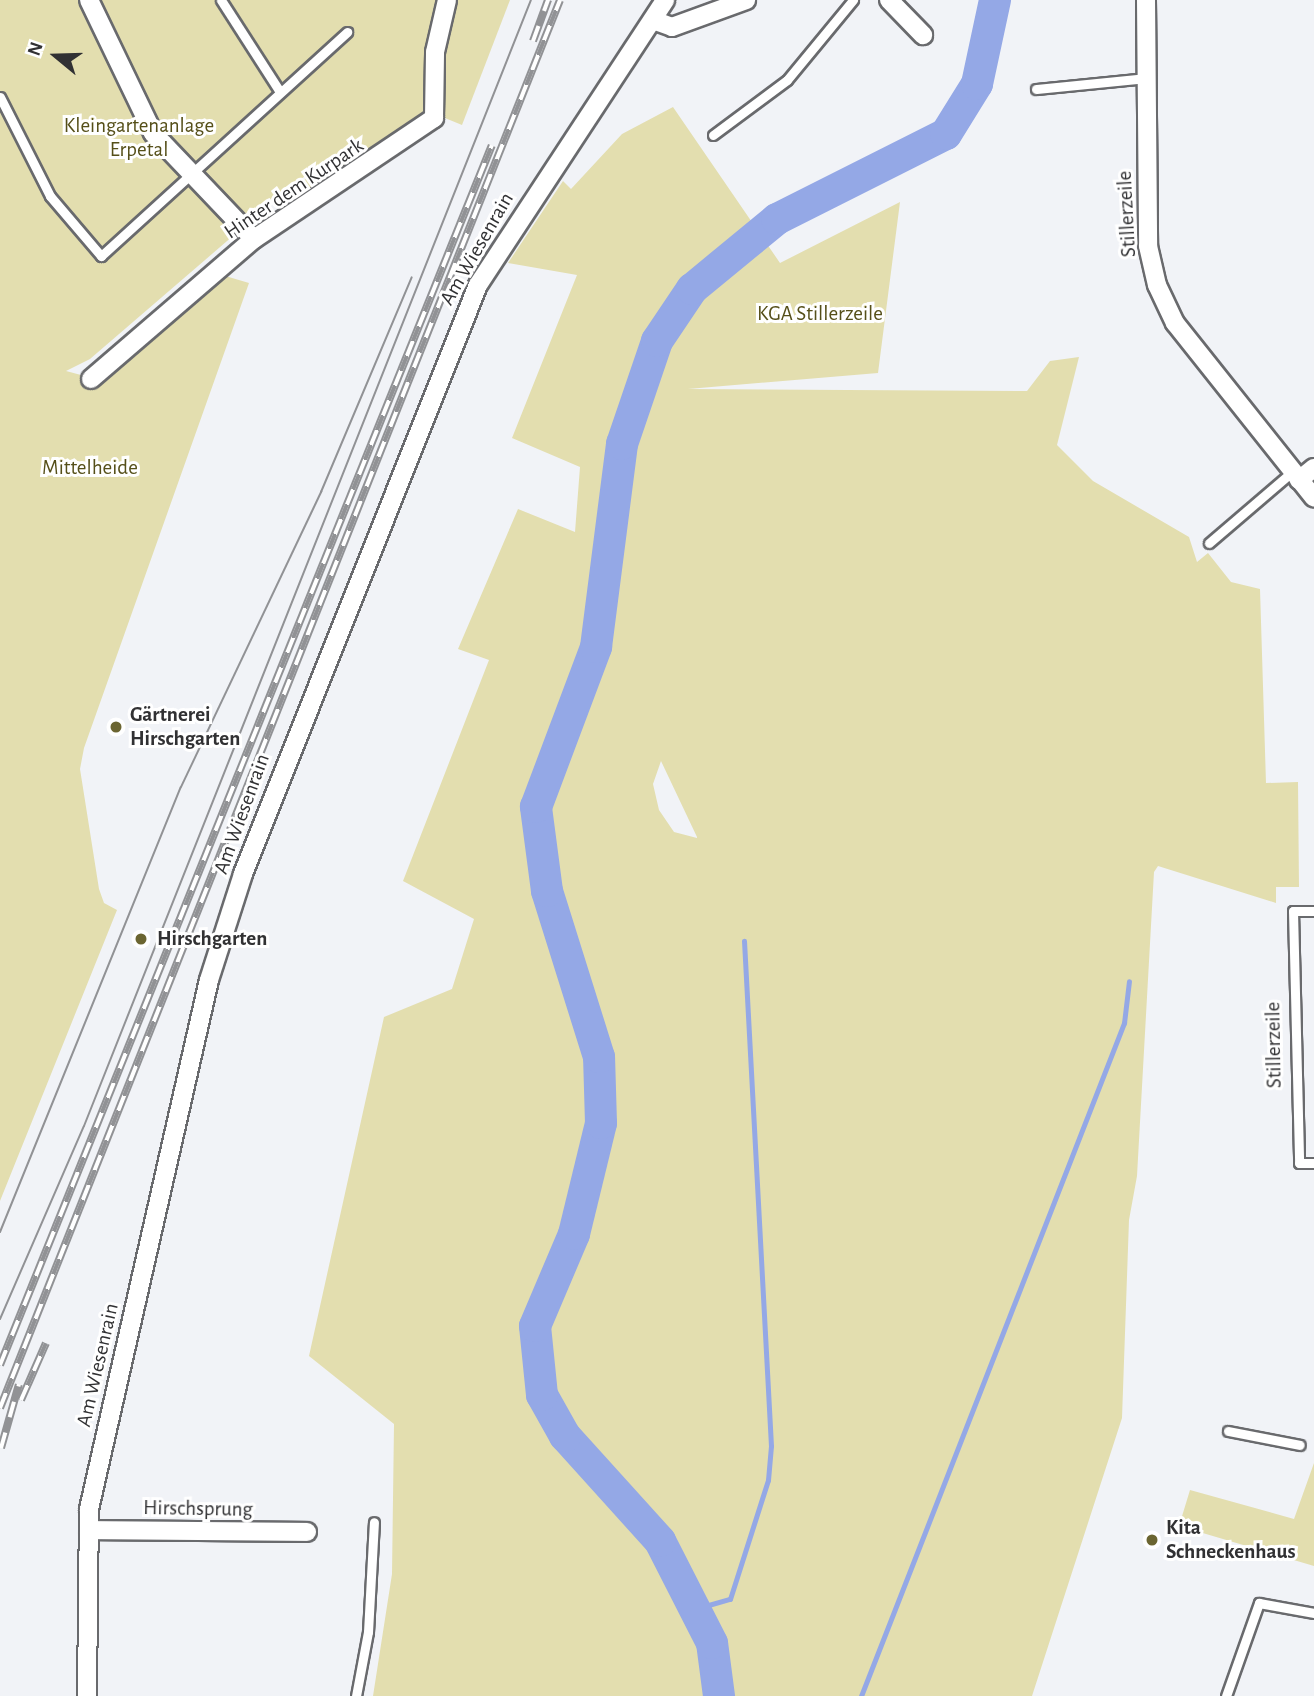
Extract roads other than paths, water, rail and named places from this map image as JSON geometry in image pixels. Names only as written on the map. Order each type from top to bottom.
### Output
[{"type":"street","points":[[89,0],[153,133],[188,174],[254,239]]},
{"type":"street","name":"Hinter dem Kurpark","points":[[91,379],[254,239],[434,118],[435,52],[447,0]]},
{"type":"street","name":"Am Wiesenrain","points":[[87,1696],[89,1530],[209,980],[265,815],[478,285],[665,0]]},
{"type":"street","points":[[653,20],[672,27],[746,0]]},
{"type":"street","points":[[889,0],[923,35]]},
{"type":"street","name":"Stillerzeile","points":[[1146,0],[1148,246],[1157,285],[1175,323],[1314,498]]},
{"type":"street","points":[[1296,475],[1314,468]]},
{"type":"street","name":"Hirschsprung","points":[[89,1530],[307,1532]]},
{"type":"lane","points":[[221,0],[280,92]]},
{"type":"lane","points":[[713,135],[787,80],[853,0]]},
{"type":"lane","points":[[0,97],[50,196],[101,256],[347,32]]},
{"type":"lane","points":[[1036,89],[1147,78]]},
{"type":"lane","points":[[1209,543],[1296,475]]},
{"type":"lane","name":"Stillerzeile","points":[[1314,911],[1293,911],[1299,1163],[1314,1163]]},
{"type":"lane","points":[[1227,1431],[1300,1445]]},
{"type":"lane","points":[[356,1696],[368,1632],[374,1522]]},
{"type":"lane","points":[[1226,1696],[1259,1603],[1314,1613]]},
{"type":"waterway","points":[[719,1696],[712,1643],[660,1541],[565,1436],[542,1395],[535,1326],[574,1234],[601,1123],[599,1057],[547,891],[536,807],[596,647],[622,444],[657,341],[692,289],[777,219],[946,134],[977,84],[995,0]]},
{"type":"waterway","points":[[698,1608],[730,1599],[768,1480],[771,1446],[744,941]]},
{"type":"waterway","points":[[861,1696],[1124,1023],[1129,981]]},
{"type":"tram line","points":[[0,1319],[84,1126],[531,0]]},
{"type":"tram line","points":[[0,1232],[181,787],[321,492],[412,277]]},
{"type":"railway","points":[[533,41],[548,0]]},
{"type":"railway","points":[[0,1408],[560,0]]},
{"type":"railway","points":[[0,1365],[492,145]]},
{"type":"railway","points":[[21,1400],[46,1343]]},
{"type":"railway","points":[[1,1448],[19,1384]]},
{"type":"place","name":"Gärtnerei Hirschgarten","points":[[116,727]]},
{"type":"place","name":"Hirschgarten","points":[[141,939]]},
{"type":"place","name":"Kita Schneckenhaus","points":[[1152,1540]]},
{"type":"park label","name":"Kleingartenanlage Erpetal","points":[[139,138]]},
{"type":"park label","name":"KGA Stillerzeile","points":[[820,314]]},
{"type":"park label","name":"Mittelheide","points":[[90,468]]}]
